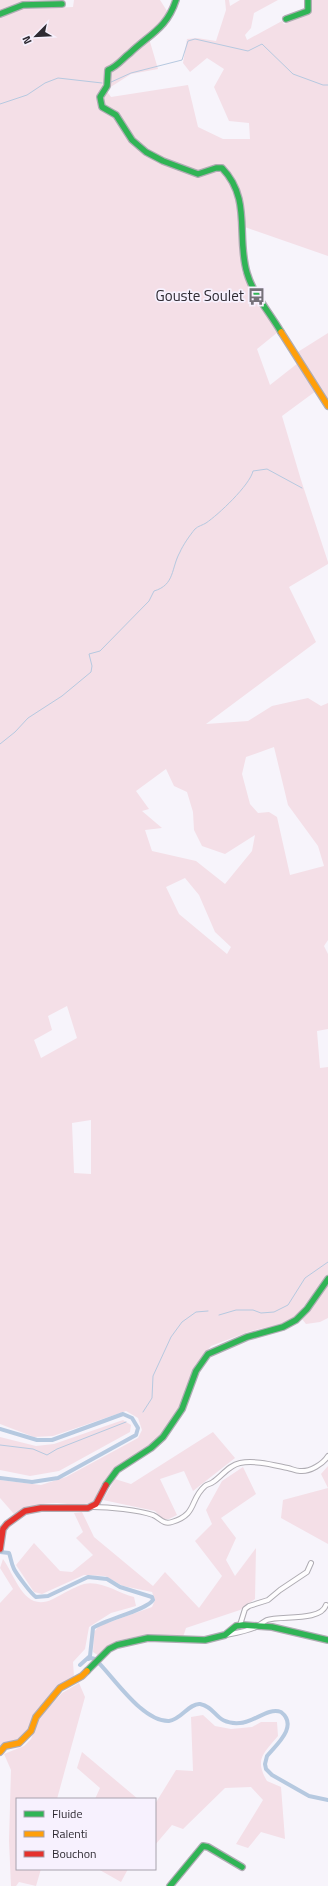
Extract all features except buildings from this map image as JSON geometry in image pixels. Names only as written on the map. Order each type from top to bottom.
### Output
[{"type":"street","points":[[176,0],[172,14],[163,26],[129,53],[116,66],[108,70],[107,84],[100,94],[100,102],[104,108],[115,114],[126,132],[141,148],[165,161],[198,174],[203,174],[216,168],[222,168],[234,180],[240,197],[247,273],[255,290],[328,406]]},
{"type":"street","points":[[286,19],[306,12],[309,8],[308,0]]},
{"type":"street","points":[[0,14],[23,5],[62,4]]},
{"type":"street","points":[[93,1507],[100,1499],[108,1482],[117,1470],[151,1448],[174,1424],[182,1409],[196,1371],[208,1354],[247,1337],[283,1327],[296,1320],[307,1309],[328,1279]]},
{"type":"street","points":[[0,1549],[3,1529],[7,1524],[26,1511],[41,1508],[107,1507],[154,1515],[162,1522],[170,1523],[187,1515],[192,1510],[194,1500],[205,1486],[213,1482],[222,1473],[238,1463],[260,1463],[300,1472],[314,1468],[325,1461],[328,1456]]},
{"type":"street","points":[[225,1635],[240,1625],[245,1609],[249,1606],[268,1600],[307,1572],[311,1563]]},
{"type":"street","points":[[0,1752],[5,1746],[19,1743],[31,1731],[36,1717],[60,1688],[82,1676],[109,1649],[117,1645],[140,1639],[205,1640],[256,1627],[267,1620],[294,1618],[319,1612],[325,1608],[326,1605]]},
{"type":"street","points":[[240,1625],[272,1627],[328,1640]]},
{"type":"street","points":[[170,1886],[203,1846],[208,1847],[242,1867]]},
{"type":"shaded area","points":[[0,0],[30,0],[30,9],[73,7],[74,0],[160,0],[169,14],[148,35],[158,69],[131,74],[106,90],[111,97],[188,85],[198,127],[223,139],[250,139],[249,123],[229,121],[214,87],[224,69],[207,58],[190,72],[183,63],[187,39],[197,38],[216,41],[226,10],[225,0],[229,0],[230,6],[240,0],[278,0],[254,13],[251,28],[245,35],[247,40],[282,21],[284,24],[310,12],[309,0],[328,0],[328,256],[239,225],[242,272],[278,332],[257,349],[270,385],[298,363],[293,355],[328,333],[328,403],[320,388],[282,416],[328,562],[328,564],[289,587],[316,642],[206,724],[248,721],[272,706],[308,698],[321,706],[328,703],[328,940],[324,946],[328,954],[328,1029],[317,1031],[320,1068],[328,1067],[328,1275],[296,1316],[281,1324],[251,1331],[211,1346],[196,1364],[180,1405],[163,1432],[142,1451],[115,1467],[95,1502],[81,1504],[45,1504],[29,1507],[14,1514],[0,1498],[0,1480],[41,1485],[66,1477],[138,1438],[142,1430],[138,1418],[126,1411],[53,1436],[34,1437],[0,1424]],"holes":[[[274,747],[288,805],[318,846],[324,866],[290,875],[277,817],[269,812],[258,813],[250,804],[242,774],[246,757]],[[166,769],[174,786],[187,792],[193,812],[194,830],[202,846],[225,854],[255,835],[252,851],[225,884],[196,861],[152,851],[145,830],[162,828],[142,811],[149,809],[136,791]],[[185,878],[199,895],[215,932],[231,947],[227,954],[179,914],[166,887]],[[67,1006],[77,1038],[41,1058],[34,1040],[52,1030],[48,1016]],[[91,1120],[91,1174],[74,1173],[72,1123]]]},
{"type":"shaded area","points":[[328,1284],[328,1318],[320,1322],[306,1324],[302,1319]]},
{"type":"shaded area","points":[[123,1420],[131,1425],[130,1432],[59,1471],[30,1476],[0,1470],[0,1437],[36,1446],[54,1444]]},
{"type":"shaded area","points":[[213,1432],[235,1458],[193,1491],[184,1471],[160,1479],[177,1515],[169,1519],[162,1519],[155,1511],[103,1500],[115,1479],[131,1484]]},
{"type":"shaded area","points":[[328,1466],[328,1488],[321,1474]]},
{"type":"shaded area","points":[[243,1467],[256,1494],[221,1518],[236,1538],[226,1560],[235,1576],[256,1548],[255,1599],[240,1610],[186,1628],[183,1637],[148,1634],[116,1641],[99,1656],[93,1652],[94,1632],[99,1626],[152,1607],[155,1600],[152,1592],[123,1586],[105,1576],[84,1575],[42,1594],[34,1592],[16,1565],[34,1543],[60,1571],[72,1572],[93,1555],[76,1538],[83,1532],[74,1513],[82,1512],[94,1537],[153,1586],[165,1572],[199,1608],[222,1576],[195,1541],[212,1524],[206,1510],[222,1481]]},
{"type":"shaded area","points":[[328,1488],[328,1544],[281,1518],[283,1500]]},
{"type":"shaded area","points":[[3,1559],[22,1591],[35,1601],[43,1602],[53,1599],[76,1587],[90,1583],[103,1585],[134,1597],[136,1606],[111,1613],[89,1627],[85,1649],[73,1662],[74,1677],[60,1686],[36,1713],[28,1738],[22,1744],[0,1751],[0,1603],[13,1589],[0,1568]]},
{"type":"shaded area","points":[[79,1683],[85,1697],[57,1798],[16,1798],[16,1870],[41,1870],[36,1886],[19,1882],[16,1886],[11,1886],[9,1841],[11,1770],[4,1754],[24,1746],[31,1739],[39,1718],[62,1693]]},
{"type":"shaded area","points":[[203,1715],[215,1726],[231,1729],[252,1727],[261,1722],[277,1722],[278,1736],[262,1757],[261,1767],[267,1781],[281,1787],[285,1839],[261,1832],[248,1848],[236,1844],[263,1800],[251,1787],[225,1788],[183,1829],[172,1825],[156,1844],[156,1802],[176,1770],[193,1771],[191,1717]]},
{"type":"shaded area","points":[[82,1752],[137,1798],[95,1798],[100,1788],[77,1768]]},
{"type":"shaded area","points":[[100,1870],[127,1870],[121,1882]]},
{"type":"waterway","points":[[109,83],[131,73],[182,60],[188,41],[195,39],[248,51],[262,44],[293,74],[323,85],[328,85]]},
{"type":"waterway","points":[[0,104],[27,95],[45,83],[58,78],[102,83]]},
{"type":"waterway","points":[[0,744],[15,732],[28,718],[62,696],[91,672],[92,666],[89,654],[100,651],[149,601],[154,591],[166,585],[172,575],[181,549],[193,531],[206,523],[225,507],[246,484],[253,471],[267,469],[302,488]]},
{"type":"waterway","points":[[219,1315],[236,1310],[253,1310],[261,1313],[274,1312],[288,1305],[305,1278],[328,1262]]},
{"type":"waterway","points":[[143,1412],[152,1398],[153,1376],[171,1337],[182,1322],[196,1312],[208,1311]]},
{"type":"waterway","points":[[0,1429],[37,1440],[52,1440],[123,1414],[132,1418],[138,1428],[136,1435],[58,1478],[32,1482],[0,1478]]},
{"type":"waterway","points":[[0,1445],[33,1449],[47,1455],[57,1449],[126,1422]]},
{"type":"waterway","points":[[0,1552],[9,1553],[15,1571],[27,1588],[36,1597],[48,1596],[88,1577],[107,1579],[120,1587],[152,1597],[153,1600],[149,1604],[93,1628],[90,1656],[80,1665]]},
{"type":"waterway","points":[[88,1659],[95,1659],[138,1706],[159,1719],[169,1721],[173,1720],[196,1704],[206,1706],[221,1719],[232,1723],[250,1721],[266,1713],[276,1711],[281,1712],[286,1717],[288,1723],[287,1729],[280,1741],[267,1756],[265,1764],[266,1769],[272,1775],[309,1796],[328,1800]]},
{"type":"traffic: fast","points":[[176,0],[172,10],[163,24],[108,70],[107,86],[100,97],[102,107],[116,115],[132,140],[146,152],[163,161],[198,174],[216,168],[222,168],[231,180],[237,192],[242,218],[244,259],[247,273],[257,296],[281,332]]},
{"type":"traffic: fast","points":[[286,19],[308,11],[308,0]]},
{"type":"traffic: fast","points":[[0,14],[23,5],[62,4]]},
{"type":"traffic: fast","points":[[106,1485],[117,1470],[151,1448],[163,1437],[182,1409],[196,1371],[208,1354],[247,1337],[283,1327],[296,1320],[307,1309],[328,1279]]},
{"type":"traffic: fast","points":[[87,1671],[109,1649],[117,1645],[148,1638],[205,1640],[225,1635],[236,1626],[243,1625],[272,1627],[328,1640]]},
{"type":"traffic: fast","points":[[170,1886],[203,1846],[208,1847],[242,1867]]},
{"type":"traffic: slow","points":[[281,332],[328,406]]},
{"type":"traffic: slow","points":[[0,1752],[5,1746],[19,1743],[31,1731],[36,1717],[60,1688],[82,1676],[87,1671]]},
{"type":"traffic: jam","points":[[0,1549],[3,1529],[7,1524],[25,1511],[41,1508],[88,1508],[96,1504],[106,1485]]},
{"type":"place","name":"Gouste Soulet","points":[[257,296]]}]
